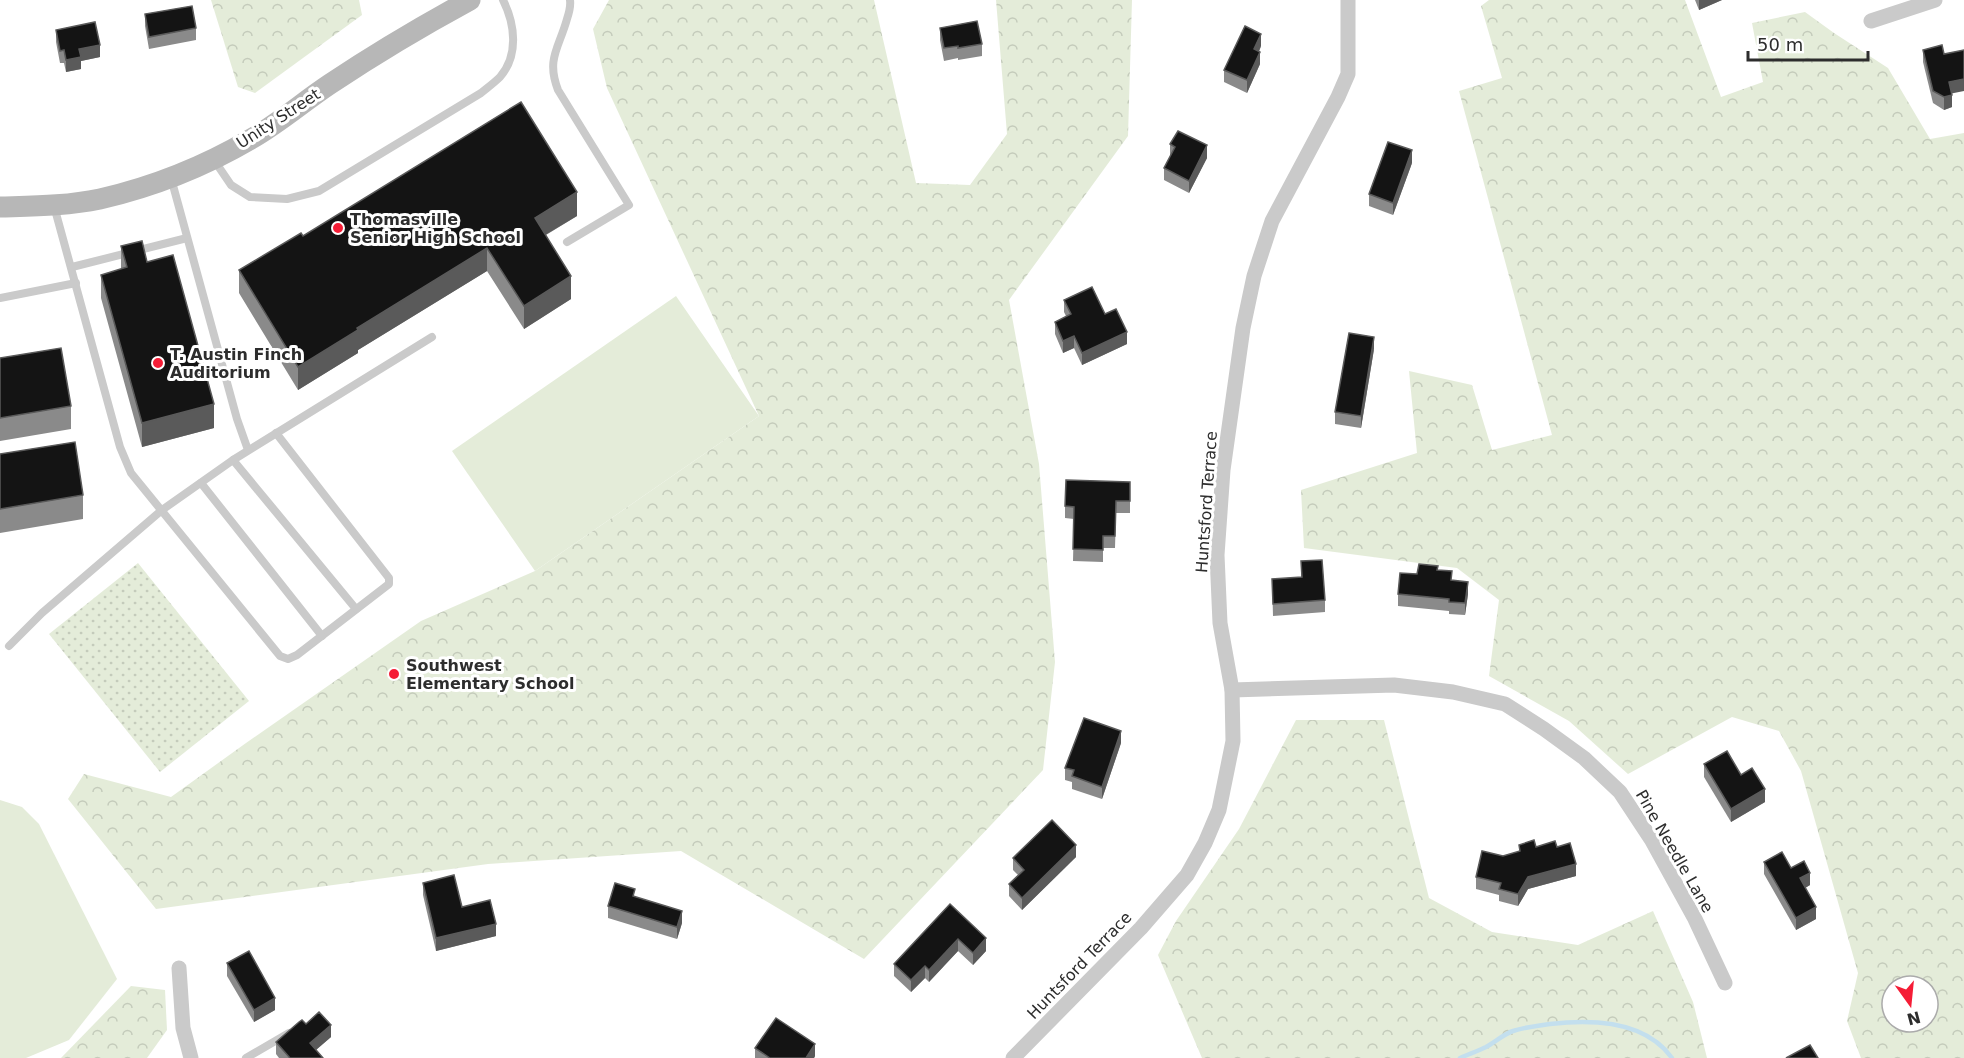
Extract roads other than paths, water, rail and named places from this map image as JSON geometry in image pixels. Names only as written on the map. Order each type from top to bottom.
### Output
[{"type":"street","name":"Unity Street","points":[[0,207],[99,199],[170,177],[252,139],[328,85],[406,35],[470,0]]},
{"type":"street","name":"Huntsford Terrace","points":[[1013,1058],[1141,928],[1187,875],[1205,843],[1219,810],[1233,741],[1232,690],[1220,623],[1217,555],[1223,470],[1244,328],[1254,276],[1272,221],[1348,74],[1348,0]]},
{"type":"street","points":[[1871,21],[1935,0]]},
{"type":"street","name":"Pine Needle Lane","points":[[1232,690],[1394,685],[1453,692],[1505,704],[1584,758],[1620,792],[1651,838],[1695,919],[1725,983]]},
{"type":"street","points":[[179,968],[183,1028],[191,1058]]},
{"type":"lane","points":[[213,158],[231,185],[250,197],[287,199],[319,191],[481,93],[501,76],[511,56],[514,33],[510,14],[503,0]]},
{"type":"lane","points":[[567,242],[629,205],[558,90],[552,75],[553,60],[565,27],[571,5],[570,0]]},
{"type":"lane","points":[[170,177],[237,419],[248,450]]},
{"type":"lane","points":[[54,204],[120,447],[131,473],[280,656],[288,659],[297,655],[389,584],[389,578],[276,433]]},
{"type":"lane","points":[[72,267],[187,238]]},
{"type":"lane","points":[[0,298],[76,283]]},
{"type":"lane","points":[[9,646],[42,613],[162,510],[248,450],[432,337]]},
{"type":"lane","points":[[233,460],[356,609]]},
{"type":"lane","points":[[201,483],[322,636]]},
{"type":"lane","points":[[246,1058],[300,1026]]},
{"type":"waterway","points":[[1460,1058],[1486,1047],[1506,1034],[1531,1027],[1566,1022],[1600,1023],[1633,1029],[1661,1045],[1672,1058]]},
{"type":"place","name":"Thomasville Senior High School","points":[[338,228]]},
{"type":"place","name":"T. Austin Finch Auditorium","points":[[158,363]]},
{"type":"place","name":"Southwest Elementary School","points":[[394,674]]}]
